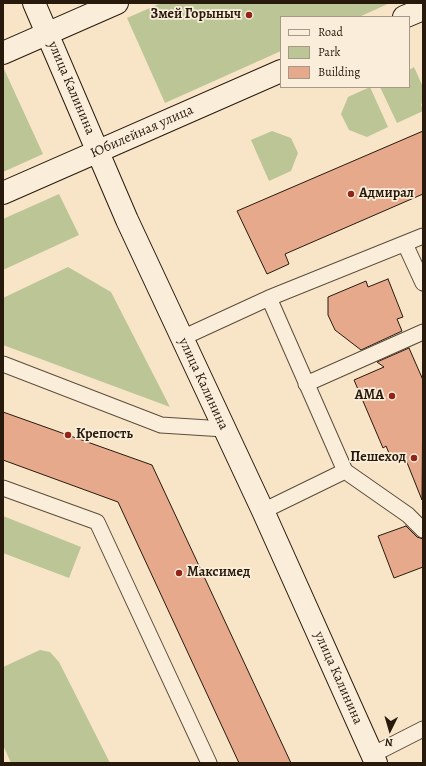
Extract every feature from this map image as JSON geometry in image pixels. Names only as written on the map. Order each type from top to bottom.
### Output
[{"type":"main road","name":"улица Калинина","points":[[34,3],[127,220],[262,511],[374,759]]},
{"type":"main road","points":[[3,53],[117,3]]},
{"type":"main road","points":[[406,16],[423,9]]},
{"type":"main road","name":"Юбилейная улица","points":[[3,193],[280,71]]},
{"type":"lane","points":[[182,338],[269,298],[423,236]]},
{"type":"lane","points":[[406,244],[423,283]]},
{"type":"lane","points":[[269,298],[345,472],[408,515],[423,530]]},
{"type":"lane","points":[[306,384],[423,332]]},
{"type":"lane","points":[[3,364],[161,424],[224,429]]},
{"type":"lane","points":[[262,511],[345,472]]},
{"type":"lane","points":[[3,488],[97,522],[209,763]]},
{"type":"lane","points":[[374,759],[423,729]]},
{"type":"green space","points":[[161,3],[390,3],[361,16],[280,16],[280,51],[165,103],[127,18]]},
{"type":"green space","points":[[414,67],[423,87],[423,103],[421,104],[423,111],[397,123],[380,88],[410,88],[410,69]]},
{"type":"green space","points":[[4,69],[43,154],[3,172],[3,70]]},
{"type":"green space","points":[[370,88],[388,127],[367,137],[349,130],[341,114],[348,97]]},
{"type":"green space","points":[[272,131],[291,138],[298,153],[291,171],[269,181],[251,140]]},
{"type":"green space","points":[[59,194],[79,235],[3,270],[3,219]]},
{"type":"green space","points":[[68,267],[111,292],[170,407],[3,345],[3,298]]},
{"type":"green space","points":[[3,516],[81,547],[69,578],[3,553]]},
{"type":"green space","points":[[40,650],[50,652],[59,662],[110,763],[11,763],[3,745],[3,667]]},
{"type":"building","name":"Адмирал","points":[[423,131],[423,194],[285,254],[289,264],[267,274],[237,211]]},
{"type":"building","points":[[388,279],[403,317],[397,319],[402,331],[361,350],[335,330],[328,315],[328,297],[366,281],[368,287]]},
{"type":"building","name":"АМА","points":[[409,348],[423,380],[422,500],[404,455],[392,460],[386,446],[383,448],[354,380],[384,367],[377,362]]},
{"type":"building","points":[[3,412],[152,465],[291,763],[239,763],[118,502],[3,460]]},
{"type":"building","points":[[406,526],[417,537],[423,539],[423,567],[394,578],[378,536]]},
{"type":"place","name":"Змей Горыныч","points":[[249,15]]},
{"type":"place","name":"Адмирал","points":[[351,194]]},
{"type":"place","name":"АМА","points":[[392,396]]},
{"type":"place","name":"Крепость","points":[[68,435]]},
{"type":"place","name":"Пешеход","points":[[414,458]]},
{"type":"place","name":"Максимед","points":[[179,573]]}]
